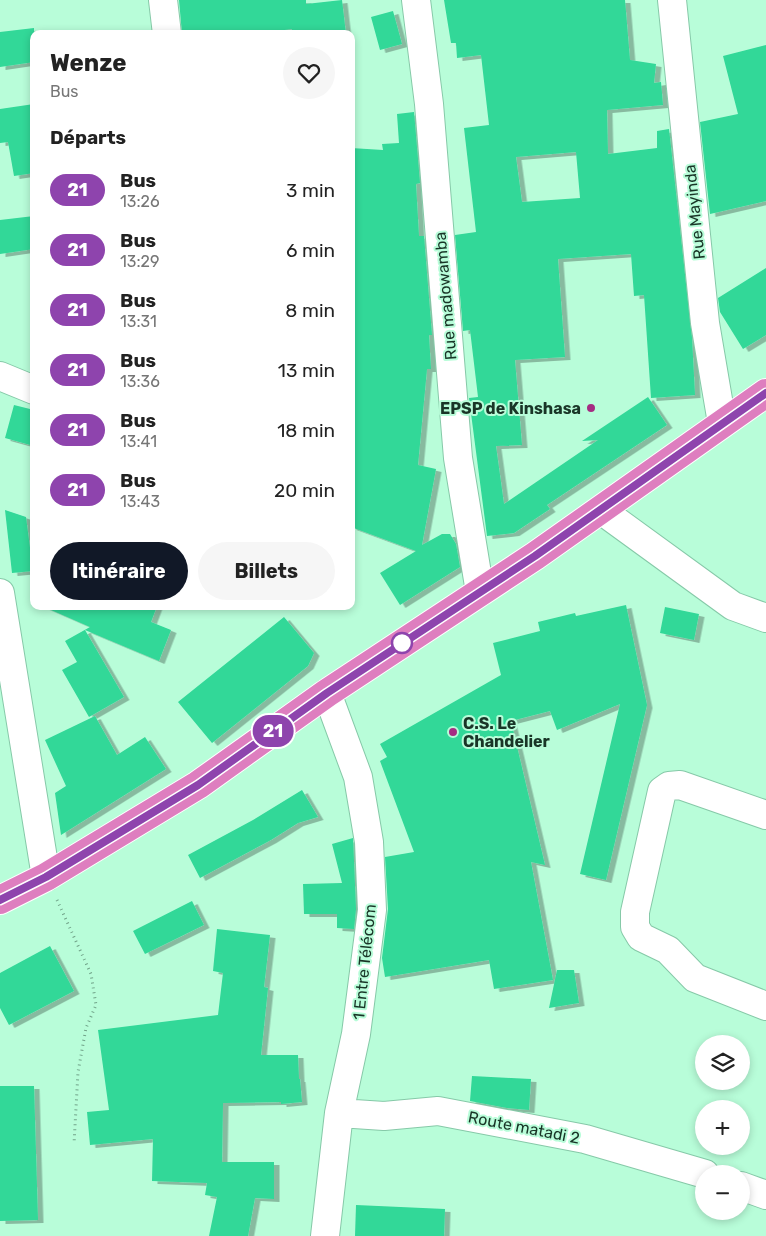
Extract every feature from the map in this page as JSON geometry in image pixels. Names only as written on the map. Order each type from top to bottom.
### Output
[{"type":"highway","points":[[0,900],[46,877],[198,785],[327,693],[601,510],[766,393]]},
{"type":"street","points":[[164,0],[167,30]]},
{"type":"street","name":"Rue madowamba","points":[[416,0],[429,104],[458,458],[480,592]]},
{"type":"street","name":"Rue Mayinda","points":[[672,0],[705,323],[722,424]]},
{"type":"street","points":[[0,376],[30,388]]},
{"type":"street","points":[[601,510],[733,606],[766,618]]},
{"type":"street","points":[[0,593],[46,877]]},
{"type":"street","name":"1 Entre Télécom","points":[[325,1236],[339,1113],[356,1034],[372,910],[369,842],[358,777],[327,693]]},
{"type":"street","points":[[766,815],[680,785],[669,786],[662,791],[635,912],[636,927],[641,937],[668,950],[695,978],[766,1006]]},
{"type":"street","name":"Route matadi 2","points":[[339,1113],[384,1116],[438,1111],[585,1138],[695,1171]]},
{"type":"street","points":[[750,1189],[766,1195]]},
{"type":"path","points":[[46,877],[91,974],[96,1004],[86,1028],[78,1072],[74,1144]]},
{"type":"building","points":[[179,0],[306,0],[306,4],[342,0],[346,30],[292,29],[182,30]]},
{"type":"building","points":[[444,0],[625,0],[630,60],[656,64],[654,83],[661,82],[663,105],[607,110],[608,154],[657,148],[657,131],[669,129],[692,338],[695,395],[651,398],[644,295],[634,296],[631,254],[558,259],[565,357],[515,360],[522,445],[496,446],[504,504],[598,440],[582,441],[648,397],[667,425],[547,505],[550,509],[514,533],[487,536],[469,398],[478,397],[470,330],[463,331],[455,235],[476,232],[464,128],[489,125],[481,55],[457,58],[456,43],[451,43]],"holes":[[[576,152],[580,198],[522,202],[516,157]]]},
{"type":"building","points":[[393,11],[402,44],[380,50],[371,17]]},
{"type":"building","points":[[34,28],[34,30],[30,30],[30,63],[0,67],[0,32]]},
{"type":"building","points":[[766,45],[766,201],[710,214],[700,122],[738,114],[723,56]]},
{"type":"building","points":[[30,105],[30,174],[14,176],[8,142],[0,143],[0,109]]},
{"type":"building","points":[[414,112],[420,183],[416,184],[419,236],[424,236],[432,335],[429,335],[431,369],[427,369],[418,465],[436,469],[422,545],[442,534],[450,534],[456,544],[460,567],[400,605],[380,573],[416,551],[355,528],[355,148],[383,150],[382,144],[399,143],[397,114]]},
{"type":"building","points":[[30,216],[30,250],[0,254],[0,220]]},
{"type":"building","points":[[766,268],[766,335],[743,349],[720,312],[718,298]]},
{"type":"building","points":[[14,405],[30,409],[30,445],[5,438]]},
{"type":"building","points":[[5,510],[26,517],[30,548],[30,571],[12,573]]},
{"type":"building","points":[[626,605],[647,705],[606,880],[580,874],[620,704],[557,730],[550,711],[511,721],[545,865],[531,862],[553,980],[494,989],[489,960],[385,977],[382,958],[388,909],[385,857],[414,852],[380,761],[387,757],[380,744],[501,675],[493,643],[540,631],[538,622],[575,613],[576,616]]},
{"type":"building","points":[[665,607],[699,614],[694,640],[660,633]]},
{"type":"building","points":[[51,610],[156,610],[151,622],[171,630],[159,661],[85,630],[124,697],[89,717],[62,670],[77,662],[65,641],[90,627]]},
{"type":"building","points":[[284,617],[314,653],[308,666],[212,743],[178,702]]},
{"type":"building","points":[[95,716],[117,755],[145,737],[166,769],[61,835],[55,793],[66,786],[45,740]]},
{"type":"building","points":[[302,790],[318,817],[298,823],[271,840],[200,878],[188,855],[253,820]]},
{"type":"building","points":[[353,838],[356,909],[354,929],[337,928],[337,914],[304,914],[303,884],[342,883],[332,844]]},
{"type":"building","points":[[192,901],[204,925],[145,954],[133,931]]},
{"type":"building","points":[[217,929],[270,935],[264,987],[268,988],[261,1055],[298,1055],[302,1102],[281,1104],[281,1102],[223,1103],[222,1162],[274,1162],[274,1199],[255,1198],[248,1236],[209,1236],[217,1197],[205,1195],[207,1183],[152,1181],[153,1139],[90,1145],[87,1112],[109,1110],[98,1030],[218,1015],[223,973],[213,971]]},
{"type":"building","points":[[50,946],[74,991],[9,1025],[0,1008],[0,973]]},
{"type":"building","points":[[557,970],[574,970],[579,1003],[549,1008]]},
{"type":"building","points":[[472,1076],[531,1079],[529,1110],[470,1101]]},
{"type":"building","points":[[0,1086],[34,1086],[38,1220],[0,1221]]},
{"type":"building","points":[[356,1205],[445,1209],[444,1236],[355,1236]]},
{"type":"bus line","name":"21","points":[[0,900],[46,877],[198,785],[327,693],[535,556],[766,393]]},
{"type":"place","name":"EPSP de Kinshasa","points":[[591,408]]},
{"type":"place","name":"C.S. Le Chandelier","points":[[453,732]]}]
